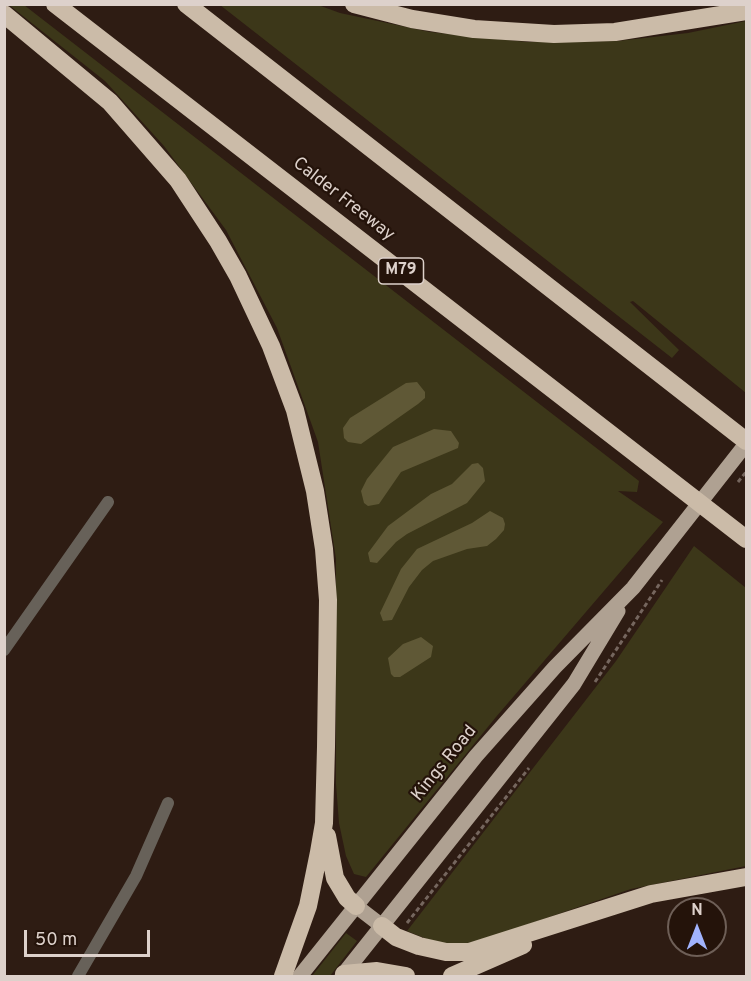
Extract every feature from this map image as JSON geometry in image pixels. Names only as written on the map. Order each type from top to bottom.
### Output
[{"type":"highway","name":"Calder Freeway","points":[[55,4],[747,539]]},
{"type":"highway","points":[[186,4],[747,443]]},
{"type":"highway","points":[[354,4],[464,28],[554,34],[644,28],[747,10]]},
{"type":"highway","points":[[4,14],[110,102],[158,155],[218,241],[271,346],[295,410],[324,549],[328,600],[324,822],[308,906],[284,976]]},
{"type":"highway","points":[[324,822],[334,878],[347,898],[356,906]]},
{"type":"highway","points":[[382,926],[404,941],[433,950],[457,953],[483,949],[651,894],[747,876]]},
{"type":"highway","points":[[452,976],[497,958],[575,918]]},
{"type":"highway","points":[[343,975],[377,971],[406,976]]},
{"type":"main road","name":"Kings Road","points":[[300,976],[511,715],[633,588],[747,443]]},
{"type":"main road","name":"Kings Road","points":[[343,975],[574,684],[633,588]]},
{"type":"main road","points":[[356,906],[382,926]]},
{"type":"street","points":[[4,650],[108,502]]},
{"type":"street","points":[[78,976],[136,876],[168,803]]},
{"type":"shaded area","points":[[9,5],[24,5],[639,481],[637,492],[618,491],[663,522],[496,717],[366,877],[354,874],[346,856],[339,823],[336,784],[336,559],[318,442],[277,328],[226,230],[164,146],[105,81]]},
{"type":"shaded area","points":[[220,5],[318,5],[340,13],[430,32],[527,42],[618,41],[688,33],[746,21],[746,393],[633,301],[630,302],[679,350],[672,358]]},
{"type":"shaded area","points":[[417,382],[425,392],[425,398],[418,404],[361,444],[348,442],[344,438],[343,428],[350,418],[406,383]]},
{"type":"shaded area","points":[[434,429],[451,431],[459,443],[458,448],[401,472],[379,504],[368,506],[364,503],[361,491],[367,479],[393,447]]},
{"type":"shaded area","points":[[478,463],[483,468],[485,481],[467,503],[407,534],[396,542],[377,563],[370,562],[368,553],[388,526],[431,494],[452,484],[472,464]]},
{"type":"shaded area","points":[[490,511],[503,518],[505,524],[504,530],[496,539],[487,546],[467,549],[433,561],[422,570],[409,587],[392,620],[383,621],[380,613],[401,569],[417,549],[472,523]]},
{"type":"shaded area","points":[[694,546],[746,588],[746,866],[631,889],[485,939],[464,944],[437,943],[407,931],[616,661]]},
{"type":"shaded area","points":[[421,637],[433,646],[431,657],[400,677],[394,677],[391,674],[388,658],[403,644]]},
{"type":"shaded area","points":[[346,933],[357,941],[330,976],[312,976]]}]
